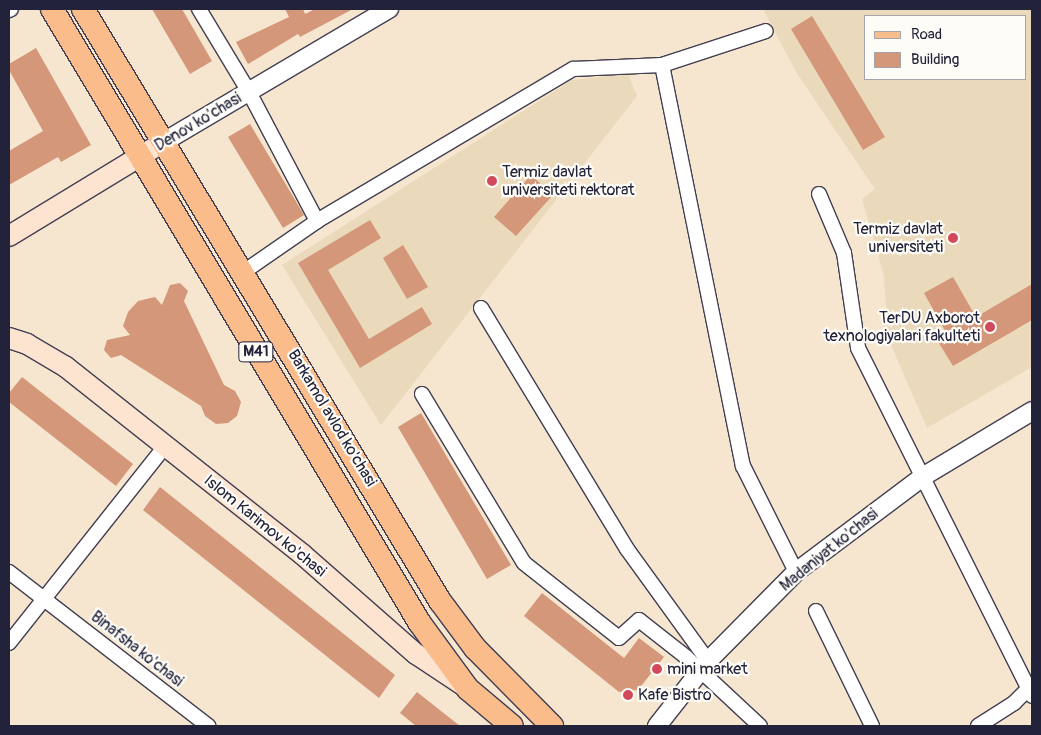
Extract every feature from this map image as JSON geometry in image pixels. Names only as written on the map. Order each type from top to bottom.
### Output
[{"type":"main road","name":"Barkamol avlod ko'chasi","points":[[52,9],[419,622],[468,688]]},
{"type":"main road","name":"Barkamol avlod ko'chasi","points":[[83,9],[162,143],[344,437],[440,601],[475,648],[514,691],[552,726]]},
{"type":"main road","name":"Denov ko'chasi","points":[[9,236],[162,143]]},
{"type":"main road","name":"Islom Karimov ko'chasi","points":[[9,338],[28,344],[66,367],[302,554],[416,654],[468,688],[512,726]]},
{"type":"street","points":[[199,9],[249,92],[317,221]]},
{"type":"street","name":"Denov ko'chasi","points":[[162,143],[389,9]]},
{"type":"street","points":[[242,273],[317,221],[573,69],[662,65],[766,31]]},
{"type":"street","points":[[662,65],[743,466],[796,572]]},
{"type":"street","points":[[819,194],[844,253],[858,348],[1031,690],[978,726]]},
{"type":"street","points":[[481,308],[627,549],[705,666],[760,726]]},
{"type":"street","points":[[422,394],[524,563],[619,638],[639,620],[705,666]]},
{"type":"street","name":"Madaniyat ko'chasi","points":[[657,726],[705,666],[796,572],[924,476],[1032,411]]},
{"type":"street","points":[[9,643],[165,446]]},
{"type":"street","name":"Binafsha ko'chasi","points":[[9,572],[208,726]]},
{"type":"street","points":[[816,611],[872,726]]},
{"type":"shaded area","name":"Termiz davlat universiteti","points":[[763,9],[1032,9],[1032,367],[927,428],[888,338],[884,276],[862,199],[875,189],[796,72]]},
{"type":"shaded area","name":"Termiz davlat universiteti rektorat","points":[[628,74],[637,96],[381,425],[282,265],[572,80]]},
{"type":"building","points":[[152,9],[182,9],[212,61],[190,74]]},
{"type":"building","points":[[285,9],[303,9],[305,14],[315,9],[353,9],[300,37],[298,34],[248,64],[236,42],[289,17]]},
{"type":"building","points":[[812,16],[885,137],[863,150],[791,29]]},
{"type":"building","points":[[36,48],[91,145],[61,162],[58,157],[9,185],[9,151],[43,131],[9,70],[9,64]]},
{"type":"building","points":[[250,124],[304,215],[283,228],[228,137]]},
{"type":"building","points":[[531,175],[553,195],[516,236],[494,217]]},
{"type":"building","points":[[370,220],[381,238],[328,270],[369,339],[422,307],[432,324],[360,368],[298,263]]},
{"type":"building","points":[[403,245],[428,287],[407,299],[383,258]]},
{"type":"building","name":"TerDU Axborot texnologiyalari fakulteti","points":[[953,277],[976,317],[1032,284],[1032,320],[953,366],[937,340],[947,334],[924,293]]},
{"type":"building","points":[[180,283],[188,291],[184,301],[224,385],[235,391],[241,402],[237,416],[228,423],[216,424],[205,416],[201,406],[121,355],[111,358],[104,350],[107,340],[130,335],[123,326],[128,312],[138,301],[155,297],[162,305],[170,285]]},
{"type":"building","points":[[22,377],[133,464],[116,486],[9,402],[9,393]]},
{"type":"building","points":[[421,413],[511,565],[487,579],[398,427]]},
{"type":"building","points":[[160,487],[395,675],[379,698],[143,510]]},
{"type":"building","points":[[542,593],[624,658],[639,638],[664,657],[638,690],[619,692],[524,616]]},
{"type":"building","points":[[417,692],[460,726],[416,726],[400,713]]},
{"type":"place","name":"Termiz davlat universiteti rektorat","points":[[492,181]]},
{"type":"place","name":"Termiz davlat universiteti","points":[[953,238]]},
{"type":"place","name":"TerDU Axborot texnologiyalari fakulteti","points":[[990,327]]},
{"type":"place","name":"mini market","points":[[657,669]]},
{"type":"place","name":"Kafe Bistro","points":[[628,695]]}]
